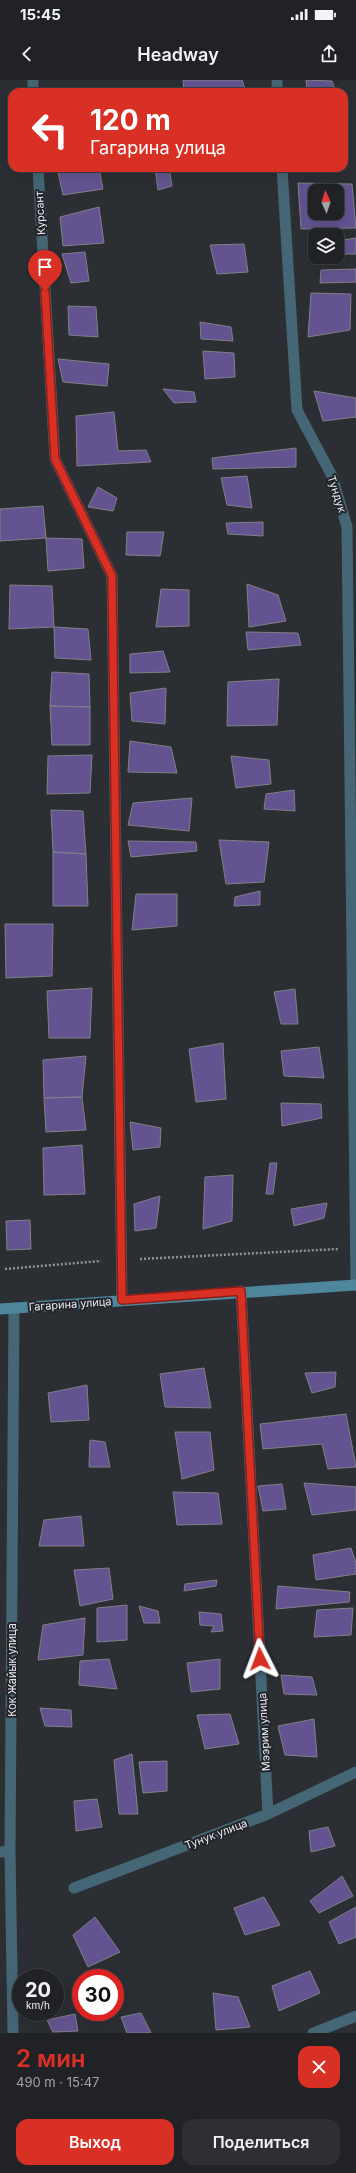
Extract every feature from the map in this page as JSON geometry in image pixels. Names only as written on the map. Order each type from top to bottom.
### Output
[{"type":"main road","name":"Гагарина улица","points":[[0,1309],[241,1291],[356,1285]]},
{"type":"street","name":"Курсант","points":[[38,172],[55,459],[112,576],[122,1300]]},
{"type":"street","name":"Тундук","points":[[282,172],[297,410],[332,476],[347,527],[356,1285]]},
{"type":"street","name":"Мээрим улица","points":[[241,1291],[268,1814]]},
{"type":"street","name":"Кок Жайык улица","points":[[13,2033],[5,1852],[14,1308]]},
{"type":"street","name":"Тунук улица","points":[[74,1888],[268,1814],[356,1772]]},
{"type":"street","points":[[313,2033],[356,2016]]},
{"type":"path","points":[[140,1259],[339,1249]]},
{"type":"path","points":[[5,1268],[100,1261]]},
{"type":"building","points":[[183,80],[242,80],[245,88],[184,88]]},
{"type":"building","points":[[306,80],[332,81],[335,88],[307,88]]},
{"type":"building","points":[[58,172],[100,172],[103,189],[63,195]]},
{"type":"building","points":[[156,172],[170,172],[172,186],[158,190]]},
{"type":"building","points":[[298,183],[352,184],[356,228],[301,229]]},
{"type":"building","points":[[99,207],[104,243],[63,246],[60,217]]},
{"type":"building","points":[[356,238],[356,254],[344,254],[344,240]]},
{"type":"building","points":[[244,244],[248,272],[217,274],[210,245]]},
{"type":"building","points":[[85,252],[89,281],[71,283],[62,254]]},
{"type":"building","points":[[356,269],[356,282],[320,283],[321,270]]},
{"type":"building","points":[[311,293],[351,294],[350,330],[308,337]]},
{"type":"building","points":[[68,306],[96,307],[98,337],[69,335]]},
{"type":"building","points":[[200,322],[231,327],[233,341],[201,339]]},
{"type":"building","points":[[203,351],[234,353],[235,377],[205,379]]},
{"type":"building","points":[[58,359],[109,364],[107,386],[63,382]]},
{"type":"building","points":[[163,389],[194,392],[196,402],[174,403]]},
{"type":"building","points":[[314,391],[356,398],[356,417],[323,421]]},
{"type":"building","points":[[114,412],[118,451],[146,450],[151,462],[77,466],[76,416]]},
{"type":"building","points":[[296,448],[296,467],[213,469],[212,458]]},
{"type":"building","points":[[247,476],[252,508],[227,505],[221,478]]},
{"type":"building","points":[[98,487],[117,498],[113,511],[88,507]]},
{"type":"building","points":[[43,506],[46,538],[0,541],[0,509]]},
{"type":"building","points":[[263,522],[263,536],[228,534],[226,523]]},
{"type":"building","points":[[127,532],[164,532],[160,556],[126,555]]},
{"type":"building","points":[[46,538],[82,539],[84,568],[48,571]]},
{"type":"building","points":[[247,584],[278,595],[286,621],[249,627]]},
{"type":"building","points":[[10,585],[52,586],[54,627],[9,629]]},
{"type":"building","points":[[161,589],[189,590],[189,626],[156,627]]},
{"type":"building","points":[[54,627],[88,629],[91,660],[55,658]]},
{"type":"building","points":[[246,632],[298,633],[301,645],[248,650]]},
{"type":"building","points":[[163,651],[170,672],[130,673],[130,654]]},
{"type":"building","points":[[52,672],[89,674],[90,707],[50,706]]},
{"type":"building","points":[[279,679],[277,725],[227,726],[228,682]]},
{"type":"building","points":[[166,688],[165,724],[132,721],[130,693]]},
{"type":"building","points":[[50,706],[90,707],[90,745],[52,745]]},
{"type":"building","points":[[130,741],[171,747],[177,773],[128,772]]},
{"type":"building","points":[[92,755],[90,793],[47,794],[48,756]]},
{"type":"building","points":[[231,756],[269,760],[271,784],[236,788]]},
{"type":"building","points":[[294,790],[295,811],[264,809],[266,794]]},
{"type":"building","points":[[192,798],[189,831],[128,825],[133,803]]},
{"type":"building","points":[[51,810],[83,811],[86,854],[53,852]]},
{"type":"building","points":[[219,840],[269,842],[264,882],[226,884]]},
{"type":"building","points":[[128,841],[196,842],[197,851],[131,857]]},
{"type":"building","points":[[53,852],[86,854],[88,906],[53,906]]},
{"type":"building","points":[[260,891],[260,905],[234,906],[235,897]]},
{"type":"building","points":[[136,894],[177,894],[177,926],[132,930]]},
{"type":"building","points":[[5,924],[53,924],[52,976],[6,978]]},
{"type":"building","points":[[92,988],[90,1038],[49,1038],[47,991]]},
{"type":"building","points":[[295,989],[298,1024],[281,1024],[274,992]]},
{"type":"building","points":[[223,1043],[226,1099],[196,1102],[189,1049]]},
{"type":"building","points":[[319,1047],[324,1078],[284,1076],[281,1051]]},
{"type":"building","points":[[86,1056],[82,1097],[44,1098],[43,1060]]},
{"type":"building","points":[[82,1097],[86,1130],[46,1132],[44,1098]]},
{"type":"building","points":[[281,1103],[321,1104],[322,1118],[282,1126]]},
{"type":"building","points":[[130,1122],[161,1128],[160,1147],[133,1150]]},
{"type":"building","points":[[82,1145],[85,1194],[44,1195],[43,1148]]},
{"type":"building","points":[[270,1163],[277,1163],[273,1194],[266,1194]]},
{"type":"building","points":[[233,1175],[232,1221],[203,1229],[205,1177]]},
{"type":"building","points":[[160,1196],[156,1228],[135,1231],[134,1204]]},
{"type":"building","points":[[327,1203],[324,1218],[294,1226],[291,1209]]},
{"type":"building","points":[[30,1220],[31,1249],[7,1250],[6,1221]]},
{"type":"building","points":[[204,1368],[211,1408],[165,1407],[160,1374]]},
{"type":"building","points":[[336,1372],[335,1387],[312,1393],[305,1373]]},
{"type":"building","points":[[87,1385],[89,1420],[51,1422],[48,1393]]},
{"type":"building","points":[[346,1414],[356,1467],[328,1469],[322,1444],[263,1449],[260,1424]]},
{"type":"building","points":[[175,1432],[210,1432],[214,1470],[182,1479]]},
{"type":"building","points":[[90,1440],[105,1442],[110,1467],[89,1467]]},
{"type":"building","points":[[304,1483],[356,1487],[356,1510],[312,1515]]},
{"type":"building","points":[[282,1484],[286,1509],[263,1511],[258,1486]]},
{"type":"building","points":[[173,1492],[218,1493],[222,1524],[177,1525]]},
{"type":"building","points":[[81,1516],[84,1546],[39,1546],[44,1520]]},
{"type":"building","points":[[351,1548],[356,1563],[356,1574],[316,1580],[313,1555]]},
{"type":"building","points":[[109,1568],[113,1599],[80,1606],[74,1570]]},
{"type":"building","points":[[217,1580],[216,1586],[184,1591],[185,1584]]},
{"type":"building","points":[[278,1586],[350,1592],[349,1602],[276,1609]]},
{"type":"building","points":[[127,1605],[127,1640],[97,1642],[97,1608]]},
{"type":"building","points":[[139,1606],[158,1611],[160,1623],[144,1623]]},
{"type":"building","points":[[353,1608],[351,1635],[314,1637],[317,1610]]},
{"type":"building","points":[[199,1612],[221,1614],[223,1631],[211,1632],[214,1626],[200,1625]]},
{"type":"building","points":[[85,1618],[83,1655],[38,1660],[43,1625]]},
{"type":"building","points":[[109,1659],[117,1689],[79,1685],[80,1661]]},
{"type":"building","points":[[220,1659],[220,1689],[191,1692],[187,1663]]},
{"type":"building","points":[[281,1675],[312,1677],[317,1695],[284,1694]]},
{"type":"building","points":[[40,1708],[71,1710],[72,1727],[45,1726]]},
{"type":"building","points":[[230,1714],[239,1744],[205,1749],[197,1715]]},
{"type":"building","points":[[314,1719],[317,1757],[285,1755],[278,1726]]},
{"type":"building","points":[[132,1754],[138,1814],[119,1814],[114,1760]]},
{"type":"building","points":[[167,1761],[167,1791],[143,1793],[139,1762]]},
{"type":"building","points":[[97,1799],[102,1827],[76,1831],[74,1801]]},
{"type":"building","points":[[328,1827],[335,1846],[311,1852],[309,1831]]},
{"type":"building","points":[[342,1876],[353,1896],[319,1913],[310,1901]]},
{"type":"building","points":[[264,1897],[280,1925],[245,1935],[234,1908]]},
{"type":"building","points":[[356,1907],[356,1937],[339,1944],[329,1922]]},
{"type":"building","points":[[95,1917],[120,1952],[88,1967],[73,1935]]},
{"type":"building","points":[[310,1971],[320,1993],[279,2011],[272,1986]]},
{"type":"building","points":[[213,1993],[238,1997],[250,2027],[216,2030]]},
{"type":"building","points":[[141,2013],[151,2033],[127,2033],[122,2021],[124,2021],[124,2016]]},
{"type":"building","points":[[72,2015],[72,2021],[76,2021],[78,2031],[53,2032],[48,2021],[64,2021],[64,2016]]},
{"type":"route","points":[[45,291],[55,459],[112,576],[122,1300],[241,1291],[260,1659]]}]
